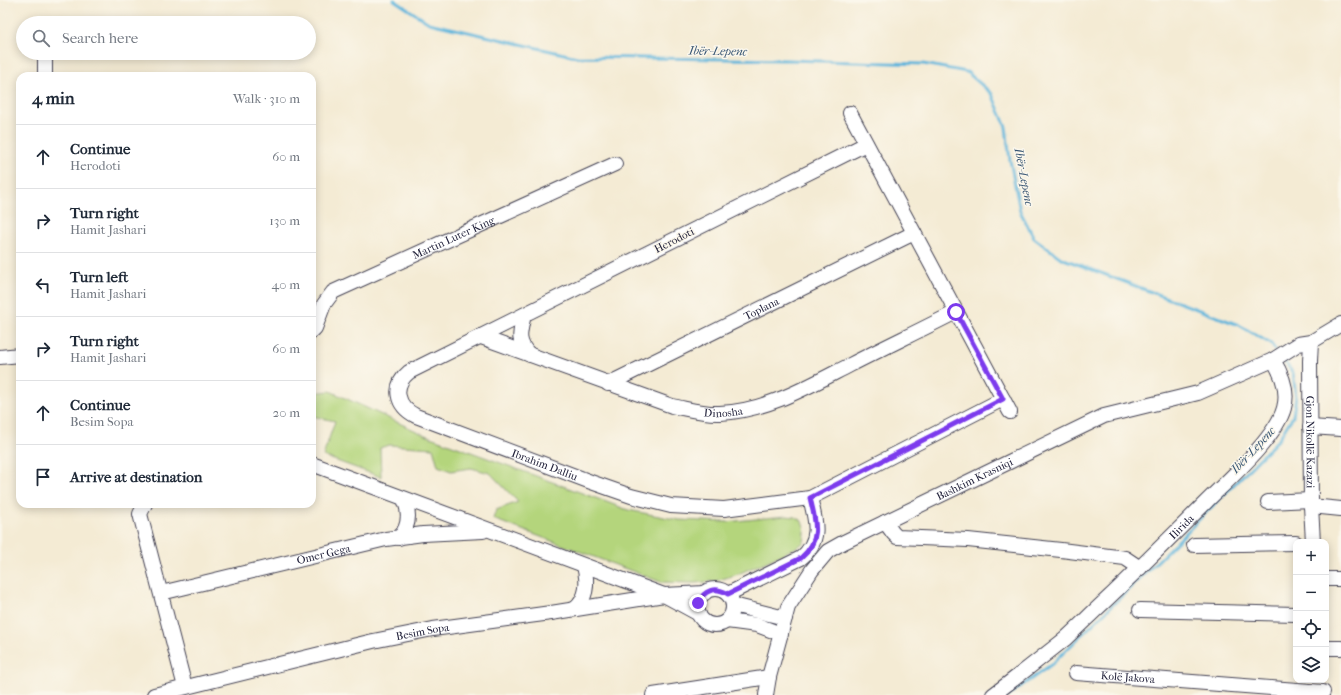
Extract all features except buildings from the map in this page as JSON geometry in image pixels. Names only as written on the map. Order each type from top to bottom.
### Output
[{"type":"street","points":[[45,60],[45,72]]},
{"type":"street","points":[[850,113],[1010,412]]},
{"type":"street","name":"Herodoti","points":[[481,337],[866,144]]},
{"type":"street","name":"Martin Luter King","points":[[316,325],[324,304],[332,292],[616,164]]},
{"type":"street","name":"Toplana","points":[[608,384],[914,233]]},
{"type":"street","name":"Dinosha","points":[[481,337],[672,406],[699,412],[720,413],[744,410],[776,402],[956,312]]},
{"type":"street","points":[[524,315],[521,330],[521,342],[523,348],[530,355]]},
{"type":"street","points":[[1273,360],[1298,344],[1311,342],[1341,324]]},
{"type":"street","name":"Ibrahim Dalliu","points":[[481,337],[409,372],[403,377],[398,389],[399,396],[401,402],[410,413],[591,482],[631,496],[670,506],[724,509],[810,498]]},
{"type":"street","name":"Gjon Nikollë Kazazi","points":[[1311,342],[1310,427],[1313,539]]},
{"type":"street","points":[[0,355],[16,355]]},
{"type":"street","name":"Bashkim Krasniqi","points":[[766,695],[769,677],[788,607],[812,570],[828,552],[844,542],[1104,416],[1198,394],[1273,360]]},
{"type":"street","name":"Ilirida","points":[[993,695],[1066,638],[1140,568],[1242,467],[1268,436],[1279,421],[1285,402],[1285,386],[1282,373],[1273,360]]},
{"type":"street","points":[[727,621],[733,611],[730,600],[807,553],[815,541],[816,526],[810,498],[1003,399]]},
{"type":"street","points":[[1310,427],[1341,429]]},
{"type":"street","name":"Besim Sopa","points":[[316,466],[664,595],[698,614],[701,619],[711,625],[717,626],[727,621],[757,625],[781,634]]},
{"type":"street","points":[[399,538],[405,532],[408,524],[407,507],[404,499]]},
{"type":"street","points":[[1268,502],[1311,503],[1341,509]]},
{"type":"street","points":[[143,508],[140,514],[185,687]]},
{"type":"street","points":[[885,522],[897,536],[968,540],[1125,558],[1140,568]]},
{"type":"street","name":"Omer Gega","points":[[161,593],[386,539],[423,534],[489,531]]},
{"type":"street","points":[[1194,545],[1293,543]]},
{"type":"street","points":[[575,609],[581,604],[587,587],[584,566]]},
{"type":"street","points":[[1329,579],[1341,579]]},
{"type":"street","name":"Besim Sopa","points":[[154,695],[411,633],[664,595],[705,593],[716,589],[722,591],[730,600],[785,618]]},
{"type":"street","points":[[698,614],[698,603],[700,597],[705,593]]},
{"type":"street","points":[[1140,610],[1293,614]]},
{"type":"street","points":[[1329,648],[1341,648]]},
{"type":"street","name":"Kolë Jakova","points":[[1076,673],[1323,689]]},
{"type":"street","points":[[653,695],[769,677]]},
{"type":"green space","points":[[330,391],[425,435],[628,510],[679,520],[726,522],[786,516],[795,517],[801,520],[804,526],[804,542],[770,560],[738,574],[716,581],[694,583],[661,582],[493,519],[496,510],[518,502],[490,473],[471,468],[451,471],[438,466],[433,448],[389,445],[380,448],[381,477],[323,456],[335,421],[316,417],[316,393]]},
{"type":"waterway","name":"Ibër-Lepenc","points":[[394,0],[429,23],[577,57],[788,60],[923,64],[967,72],[992,94],[1006,127],[1010,160],[1020,211],[1034,238],[1061,258],[1239,325],[1271,344],[1277,352]]},
{"type":"waterway","name":"Ibër-Lepenc","points":[[1009,695],[1052,664],[1168,551],[1278,440],[1293,416],[1296,397],[1293,373],[1282,358]]},
{"type":"route","points":[[698,603],[700,597],[710,590],[716,589],[728,594],[801,558],[807,553],[815,541],[816,526],[810,498],[1003,399],[956,312]]}]
